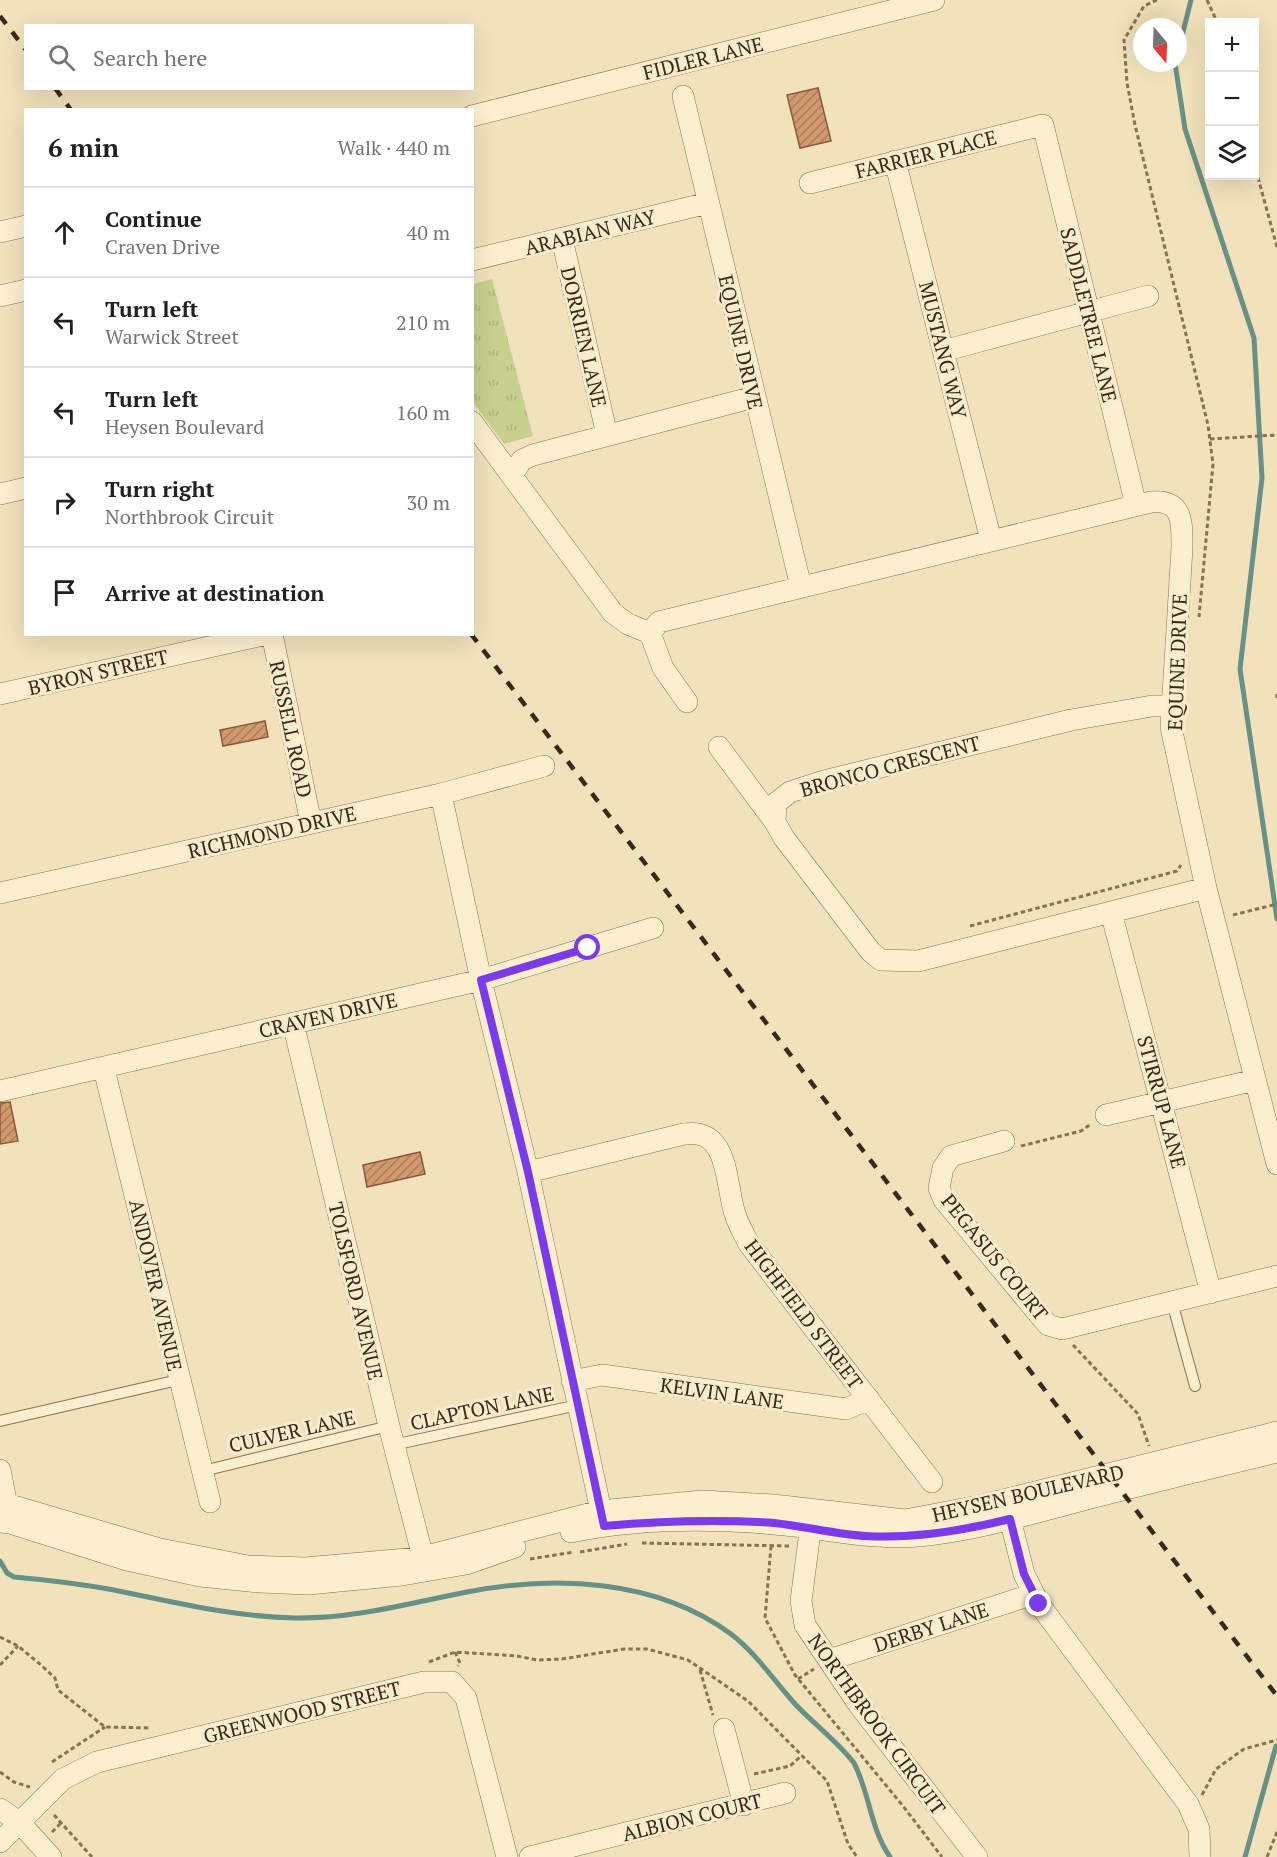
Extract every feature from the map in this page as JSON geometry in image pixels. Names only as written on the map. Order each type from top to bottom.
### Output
[{"type":"street","name":"FIDLER LANE","points":[[474,115],[934,0]]},
{"type":"street","name":"EQUINE DRIVE","points":[[683,96],[801,587]]},
{"type":"street","name":"FARRIER PLACE","points":[[810,183],[1043,125]]},
{"type":"street","name":"SADDLETREE LANE","points":[[1043,125],[1137,505]]},
{"type":"street","name":"MUSTANG WAY","points":[[895,161],[991,540]]},
{"type":"street","name":"ARABIAN WAY","points":[[474,260],[708,203]]},
{"type":"street","points":[[0,232],[24,226]]},
{"type":"street","name":"DORRIEN LANE","points":[[562,239],[607,435]]},
{"type":"street","points":[[0,296],[24,290]]},
{"type":"street","points":[[944,351],[1148,296]]},
{"type":"street","points":[[512,475],[522,460],[533,455],[754,397]]},
{"type":"street","points":[[474,425],[613,613],[628,624],[650,633],[663,668],[687,702]]},
{"type":"street","points":[[0,494],[24,489]]},
{"type":"street","name":"EQUINE DRIVE","points":[[650,633],[659,622],[1137,505],[1163,501],[1176,510],[1182,522],[1171,727],[1206,888],[1277,1164]]},
{"type":"street","name":"BYRON STREET","points":[[0,694],[258,636]]},
{"type":"street","name":"RUSSELL ROAD","points":[[272,636],[311,823]]},
{"type":"street","name":"BRONCO CRESCENT","points":[[775,822],[776,803],[790,792],[824,781],[1071,720],[1152,706],[1172,706]]},
{"type":"street","points":[[719,747],[775,822],[817,885],[871,952],[881,960],[918,961],[1206,888]]},
{"type":"street","name":"RICHMOND DRIVE","points":[[0,893],[441,794],[544,766]]},
{"type":"street","points":[[441,794],[481,980],[528,1172],[602,1518]]},
{"type":"street","name":"STIRRUP LANE","points":[[1112,912],[1212,1293]]},
{"type":"street","name":"CRAVEN DRIVE","points":[[0,1091],[104,1069],[481,980],[653,928]]},
{"type":"street","name":"TOLSFORD AVENUE","points":[[293,1023],[391,1436],[423,1557]]},
{"type":"street","name":"ANDOVER AVENUE","points":[[104,1069],[178,1380],[210,1502]]},
{"type":"street","points":[[1106,1115],[1255,1080]]},
{"type":"street","name":"HIGHFIELD STREET","points":[[528,1172],[684,1134],[698,1133],[710,1138],[722,1155],[735,1214],[749,1244],[932,1482]]},
{"type":"street","name":"PEGASUS COURT","points":[[1004,1141],[951,1156],[943,1168],[939,1188],[944,1200],[1048,1325],[1062,1329],[1277,1276]]},
{"type":"street","name":"KELVIN LANE","points":[[572,1381],[602,1375],[846,1409],[869,1398]]},
{"type":"street","name":"HEYSEN BOULEVARD","points":[[810,1528],[905,1520],[1000,1502],[1277,1432]]},
{"type":"street","name":"HEYSEN BOULEVARD","points":[[4,1513],[160,1549],[248,1566],[305,1568],[423,1557],[602,1518],[715,1521],[810,1528],[864,1536],[918,1536],[972,1529],[1277,1452]]},
{"type":"street","points":[[0,1470],[4,1513]]},
{"type":"street","name":"HEYSEN BOULEVARD","points":[[4,1513],[127,1560],[200,1576],[308,1584],[402,1575],[466,1564],[602,1518]]},
{"type":"street","points":[[1010,1519],[1024,1574],[1034,1594],[1096,1683],[1188,1804],[1199,1829],[1200,1857]]},
{"type":"street","name":"NORTHBROOK CIRCUIT","points":[[810,1528],[801,1601],[805,1625],[859,1704],[977,1857]]},
{"type":"street","name":"DERBY LANE","points":[[829,1660],[1034,1594]]},
{"type":"street","name":"GREENWOOD STREET","points":[[0,1844],[63,1779],[97,1762],[424,1682],[452,1682],[466,1698],[507,1857]]},
{"type":"street","points":[[724,1729],[744,1805]]},
{"type":"street","name":"ALBION COURT","points":[[530,1857],[785,1794]]},
{"type":"street","points":[[0,1809],[19,1822],[51,1857]]},
{"type":"street","points":[[0,1844],[12,1857]]},
{"type":"lane","points":[[1172,1302],[1195,1386]]},
{"type":"lane","points":[[0,1421],[178,1380]]},
{"type":"lane","name":"CLAPTON LANE","points":[[391,1436],[578,1406]]},
{"type":"lane","name":"CULVER LANE","points":[[203,1471],[391,1436]]},
{"type":"path","points":[[1158,0],[1144,6],[1124,40],[1127,83],[1210,439],[1213,464],[1198,624]]},
{"type":"path","points":[[1207,0],[1215,18]]},
{"type":"path","points":[[1259,180],[1277,247]]},
{"type":"path","points":[[1210,439],[1277,435]]},
{"type":"path","points":[[959,929],[1177,871],[1183,862],[1200,858]]},
{"type":"path","points":[[1233,915],[1277,904]]},
{"type":"path","points":[[1004,1141],[1022,1146],[1081,1131],[1106,1115]]},
{"type":"path","points":[[1062,1329],[1067,1339],[1138,1413],[1151,1450]]},
{"type":"path","points":[[639,1543],[771,1546],[810,1528]]},
{"type":"path","points":[[522,1561],[628,1544]]},
{"type":"path","points":[[771,1546],[765,1618],[795,1675],[942,1857]]},
{"type":"path","points":[[0,1665],[18,1646]]},
{"type":"path","points":[[700,1668],[710,1711],[724,1729]]},
{"type":"path","points":[[49,1765],[105,1727]]},
{"type":"path","points":[[1202,1804],[1202,1795],[1216,1769],[1244,1749],[1277,1740]]},
{"type":"path","points":[[737,1778],[790,1766],[801,1756]]},
{"type":"path","points":[[29,1786],[36,1779]]},
{"type":"path","points":[[1267,1857],[1277,1832]]},
{"type":"green space","points":[[492,279],[533,436],[504,444],[474,403],[474,284]]},
{"type":"building","points":[[818,88],[831,141],[800,148],[787,95]]},
{"type":"building","points":[[265,721],[268,737],[223,746],[220,730]]},
{"type":"building","points":[[10,1102],[18,1141],[0,1144],[0,1103]]},
{"type":"building","points":[[420,1152],[425,1174],[367,1187],[363,1165]]},
{"type":"waterway","points":[[1186,18],[1191,0]]},
{"type":"waterway","points":[[1176,72],[1185,129],[1254,338],[1262,478],[1240,669],[1277,919]]},
{"type":"waterway","points":[[0,1561],[7,1573],[14,1577],[89,1586],[204,1608],[272,1617],[339,1616],[382,1610],[467,1592],[535,1584],[570,1583],[604,1586],[638,1592],[671,1602],[702,1616],[731,1634],[757,1659],[796,1705],[854,1763],[878,1834],[890,1857]]},
{"type":"waterway","points":[[1245,1857],[1276,1746]]},
{"type":"railway","points":[[0,16],[24,47]]},
{"type":"railway","points":[[56,90],[70,108]]},
{"type":"railway","points":[[473,636],[1277,1696]]},
{"type":"route","points":[[588,948],[481,980],[528,1172],[604,1526],[656,1521],[715,1521],[773,1523],[864,1536],[918,1536],[972,1529],[1010,1519],[1024,1574],[1039,1604]]}]
